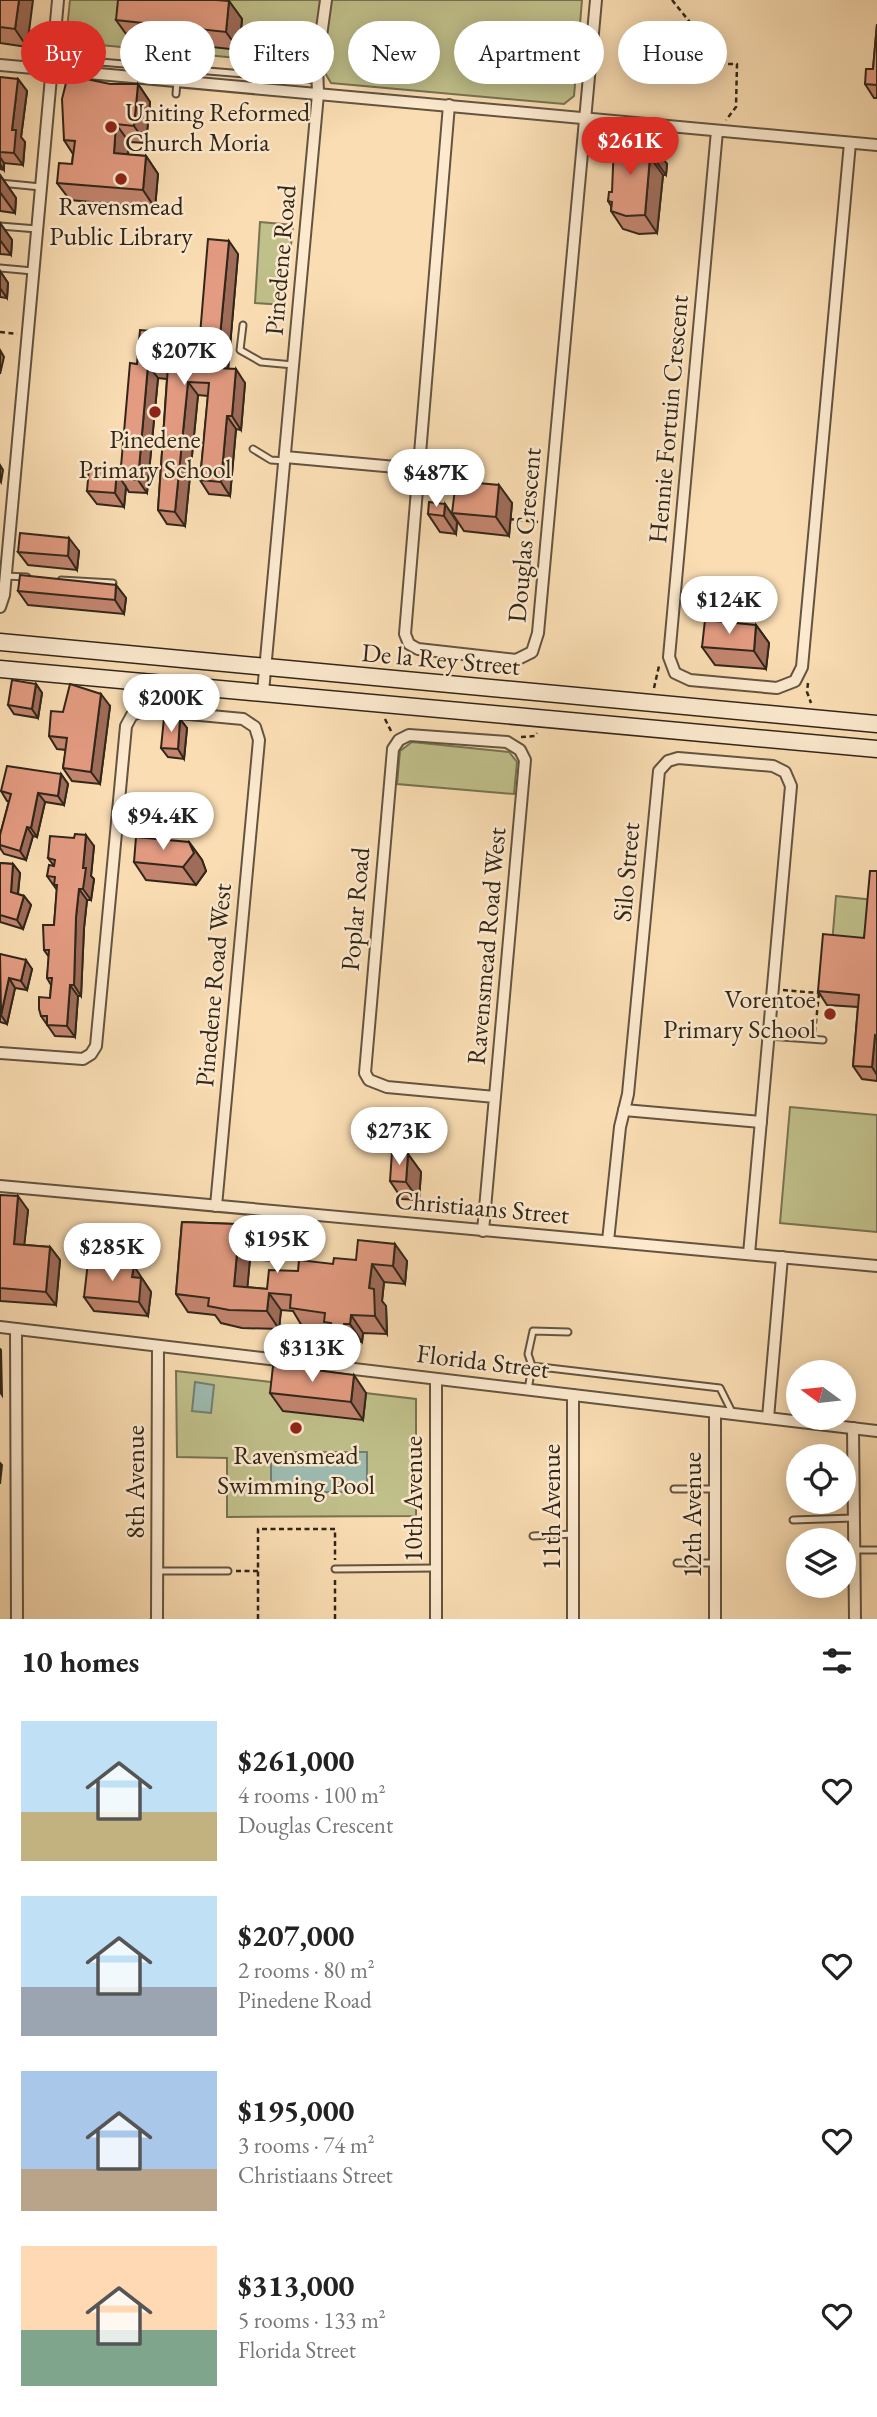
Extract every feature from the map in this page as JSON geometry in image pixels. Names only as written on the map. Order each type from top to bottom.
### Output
[{"type":"main road","name":"De la Rey Street","points":[[0,642],[877,724]]},
{"type":"main road","name":"De la Rey Street","points":[[0,669],[877,749]]},
{"type":"street","points":[[56,21],[58,0]]},
{"type":"street","name":"Pinedene Road","points":[[324,21],[326,0]]},
{"type":"street","name":"Douglas Crescent","points":[[449,105],[404,624],[409,643],[418,649],[516,660],[532,652],[538,633],[596,0]]},
{"type":"street","points":[[0,65],[21,67]]},
{"type":"street","points":[[0,607],[50,84]]},
{"type":"street","points":[[210,84],[584,118],[721,127],[877,145]]},
{"type":"street","name":"Pinedene Road","points":[[263,692],[317,84]]},
{"type":"street","name":"Hennie Fortuin Crescent","points":[[721,127],[668,657],[672,668],[685,679],[764,687],[789,685],[798,677],[802,667],[850,143]]},
{"type":"street","points":[[285,459],[418,469]]},
{"type":"street","name":"Pinedene Road West","points":[[0,1053],[78,1059],[91,1054],[96,1046],[126,726],[130,719],[146,710],[243,719],[255,727],[259,740],[216,1206]]},
{"type":"street","name":"Poplar Road","points":[[495,1097],[377,1085],[369,1080],[364,1064],[393,750],[399,740],[409,735],[519,744]]},
{"type":"street","name":"Ravensmead Road West","points":[[483,1231],[525,765],[519,744]]},
{"type":"street","name":"Silo Street","points":[[608,1241],[659,771],[668,761],[678,758],[773,766],[785,772],[791,786],[768,1036]]},
{"type":"street","points":[[749,1254],[768,1036]]},
{"type":"street","points":[[624,1110],[761,1122]]},
{"type":"street","name":"Christiaans Street","points":[[0,1186],[877,1266]]},
{"type":"street","points":[[768,1418],[782,1257]]},
{"type":"street","name":"Florida Street","points":[[0,1327],[786,1420]]},
{"type":"street","points":[[16,1329],[17,1619]]},
{"type":"street","name":"8th Avenue","points":[[157,1619],[158,1346]]},
{"type":"street","name":"10th Avenue","points":[[436,1379],[436,1619]]},
{"type":"street","name":"11th Avenue","points":[[573,1395],[573,1619]]},
{"type":"street","name":"12th Avenue","points":[[715,1412],[715,1619]]},
{"type":"street","name":"Florida Street","points":[[856,1428],[877,1431]]},
{"type":"street","points":[[853,1430],[854,1528]]},
{"type":"street","points":[[855,1598],[855,1619]]},
{"type":"lane","points":[[106,62],[229,73]]},
{"type":"lane","points":[[176,94],[177,84]]},
{"type":"lane","points":[[0,183],[41,187]]},
{"type":"lane","points":[[0,226],[37,229]]},
{"type":"lane","points":[[0,268],[33,271]]},
{"type":"lane","points":[[243,325],[240,350],[261,362],[293,365]]},
{"type":"lane","points":[[253,449],[271,460],[285,459]]},
{"type":"lane","points":[[5,576],[32,578]]},
{"type":"lane","points":[[46,579],[114,583]]},
{"type":"lane","points":[[768,1036],[823,1040]]},
{"type":"lane","points":[[528,1390],[532,1366],[528,1354],[533,1331],[568,1332]]},
{"type":"lane","points":[[532,1366],[720,1388],[733,1414]]},
{"type":"lane","points":[[674,1489],[715,1489]]},
{"type":"lane","points":[[793,1520],[854,1518]]},
{"type":"lane","points":[[533,1536],[573,1534]]},
{"type":"lane","points":[[856,1550],[877,1550]]},
{"type":"lane","points":[[677,1563],[715,1563]]},
{"type":"lane","points":[[335,1569],[436,1568]]},
{"type":"lane","points":[[158,1571],[228,1571]]},
{"type":"path","points":[[672,0],[688,21],[709,64],[737,64],[736,107],[721,127]]},
{"type":"path","points":[[0,332],[27,335]]},
{"type":"path","points":[[505,519],[548,523]]},
{"type":"path","points":[[654,688],[660,662]]},
{"type":"path","points":[[809,674],[807,692],[811,703]]},
{"type":"path","points":[[385,719],[385,724],[394,735]]},
{"type":"path","points":[[519,744],[537,733]]},
{"type":"path","points":[[780,990],[825,994]]},
{"type":"path","points":[[815,1040],[819,993]]},
{"type":"path","points":[[258,1619],[258,1529],[335,1529],[334,1619]]},
{"type":"path","points":[[228,1571],[258,1571]]},
{"type":"green space","points":[[70,0],[582,0],[580,21],[454,21],[454,84],[575,84],[574,96],[564,104],[334,83],[334,21],[229,21],[229,57],[215,56],[215,21],[120,21],[120,47],[106,46],[106,21],[68,21]]},
{"type":"green space","points":[[260,222],[293,225],[285,305],[255,303]]},
{"type":"green space","points":[[412,742],[509,752],[517,762],[514,794],[397,784],[400,751]]},
{"type":"green space","points":[[836,896],[874,900],[870,947],[832,944]]},
{"type":"green space","points":[[790,1107],[877,1115],[877,1232],[780,1223]]},
{"type":"green space","name":"Ravensmead Swimming Pool","points":[[176,1371],[416,1399],[416,1516],[227,1517],[227,1458],[177,1457]]},
{"type":"shaded area","points":[[195,1382],[214,1385],[211,1413],[192,1411]]},
{"type":"shaded area","points":[[271,1452],[367,1452],[367,1492],[271,1492]]},
{"type":"building","points":[[0,0],[19,0],[15,29],[0,27]]},
{"type":"building","points":[[118,0],[229,1],[226,32],[215,31],[215,21],[116,20]]},
{"type":"building","points":[[877,24],[877,85],[865,84],[866,69],[873,69]]},
{"type":"building","points":[[0,77],[18,79],[12,130],[16,130],[14,153],[0,152]]},
{"type":"building","points":[[66,84],[138,84],[134,126],[116,124],[114,153],[146,156],[143,190],[57,183],[59,163],[72,164],[75,141],[64,140],[62,99]]},
{"type":"building","points":[[634,139],[654,146],[653,157],[650,157],[645,215],[626,216],[611,211],[612,202],[608,201],[609,192],[612,192],[614,142]]},
{"type":"building","points":[[208,239],[229,241],[217,368],[236,369],[232,416],[227,416],[221,482],[200,480],[209,383],[188,382],[175,512],[158,510],[168,366],[148,365],[138,480],[120,478],[130,363],[137,364],[140,330],[200,335]]},
{"type":"building","points":[[89,468],[117,470],[115,493],[87,491]]},
{"type":"building","points":[[456,481],[499,485],[496,517],[452,513]]},
{"type":"building","points":[[429,502],[445,504],[444,516],[428,514]]},
{"type":"building","points":[[20,533],[69,538],[68,556],[18,552]]},
{"type":"building","points":[[20,575],[116,585],[115,600],[18,591]]},
{"type":"building","points":[[705,620],[756,625],[754,651],[702,647]]},
{"type":"building","points":[[12,680],[36,684],[32,709],[8,705]]},
{"type":"building","points":[[70,684],[101,694],[91,772],[63,768],[67,738],[49,736],[51,711],[63,712]]},
{"type":"building","points":[[164,718],[180,719],[178,749],[161,748]]},
{"type":"building","points":[[7,766],[61,774],[58,796],[38,793],[31,828],[27,827],[20,851],[0,845],[0,835],[11,794],[1,791]]},
{"type":"building","points":[[75,834],[86,835],[83,868],[86,868],[83,889],[79,889],[76,917],[74,985],[70,985],[67,1026],[47,1025],[47,1016],[41,1016],[39,1009],[39,997],[50,998],[52,978],[47,978],[49,950],[44,950],[43,925],[54,925],[57,885],[54,885],[55,877],[47,876],[49,865],[54,866],[55,860],[48,858],[50,836],[74,838]]},
{"type":"building","points":[[136,837],[189,842],[194,853],[183,867],[134,862]]},
{"type":"building","points":[[0,863],[13,864],[11,892],[24,896],[17,920],[0,915]]},
{"type":"building","points":[[870,871],[877,871],[877,1036],[875,1035],[872,1067],[853,1066],[859,995],[818,991],[823,934],[864,938]]},
{"type":"building","points":[[0,954],[26,960],[21,981],[9,978],[1,1015]]},
{"type":"building","points":[[392,1152],[408,1154],[406,1182],[390,1181]]},
{"type":"building","points":[[0,1195],[18,1196],[14,1244],[50,1247],[46,1292],[0,1288]]},
{"type":"building","points":[[182,1222],[261,1225],[260,1244],[238,1242],[234,1286],[267,1289],[269,1270],[298,1271],[299,1260],[333,1264],[334,1258],[356,1260],[358,1240],[395,1244],[393,1266],[372,1264],[369,1288],[374,1289],[375,1316],[351,1315],[350,1324],[344,1324],[344,1329],[330,1327],[331,1323],[324,1322],[325,1313],[290,1308],[291,1295],[269,1293],[267,1311],[229,1310],[208,1306],[209,1298],[176,1294]]},
{"type":"building","points":[[88,1262],[134,1266],[132,1277],[141,1278],[139,1302],[84,1297]]},
{"type":"building","points":[[273,1366],[304,1369],[304,1366],[316,1367],[316,1370],[354,1375],[351,1402],[270,1393]]},
{"type":"place","name":"Uniting Reformed Church Moria","points":[[111,127]]},
{"type":"place","name":"Ravensmead Public Library","points":[[121,179]]},
{"type":"place","name":"Pinedene Primary School","points":[[155,412]]},
{"type":"place","name":"Vorentoe Primary School","points":[[830,1014]]},
{"type":"place","name":"Ravensmead Swimming Pool","points":[[296,1428]]}]
